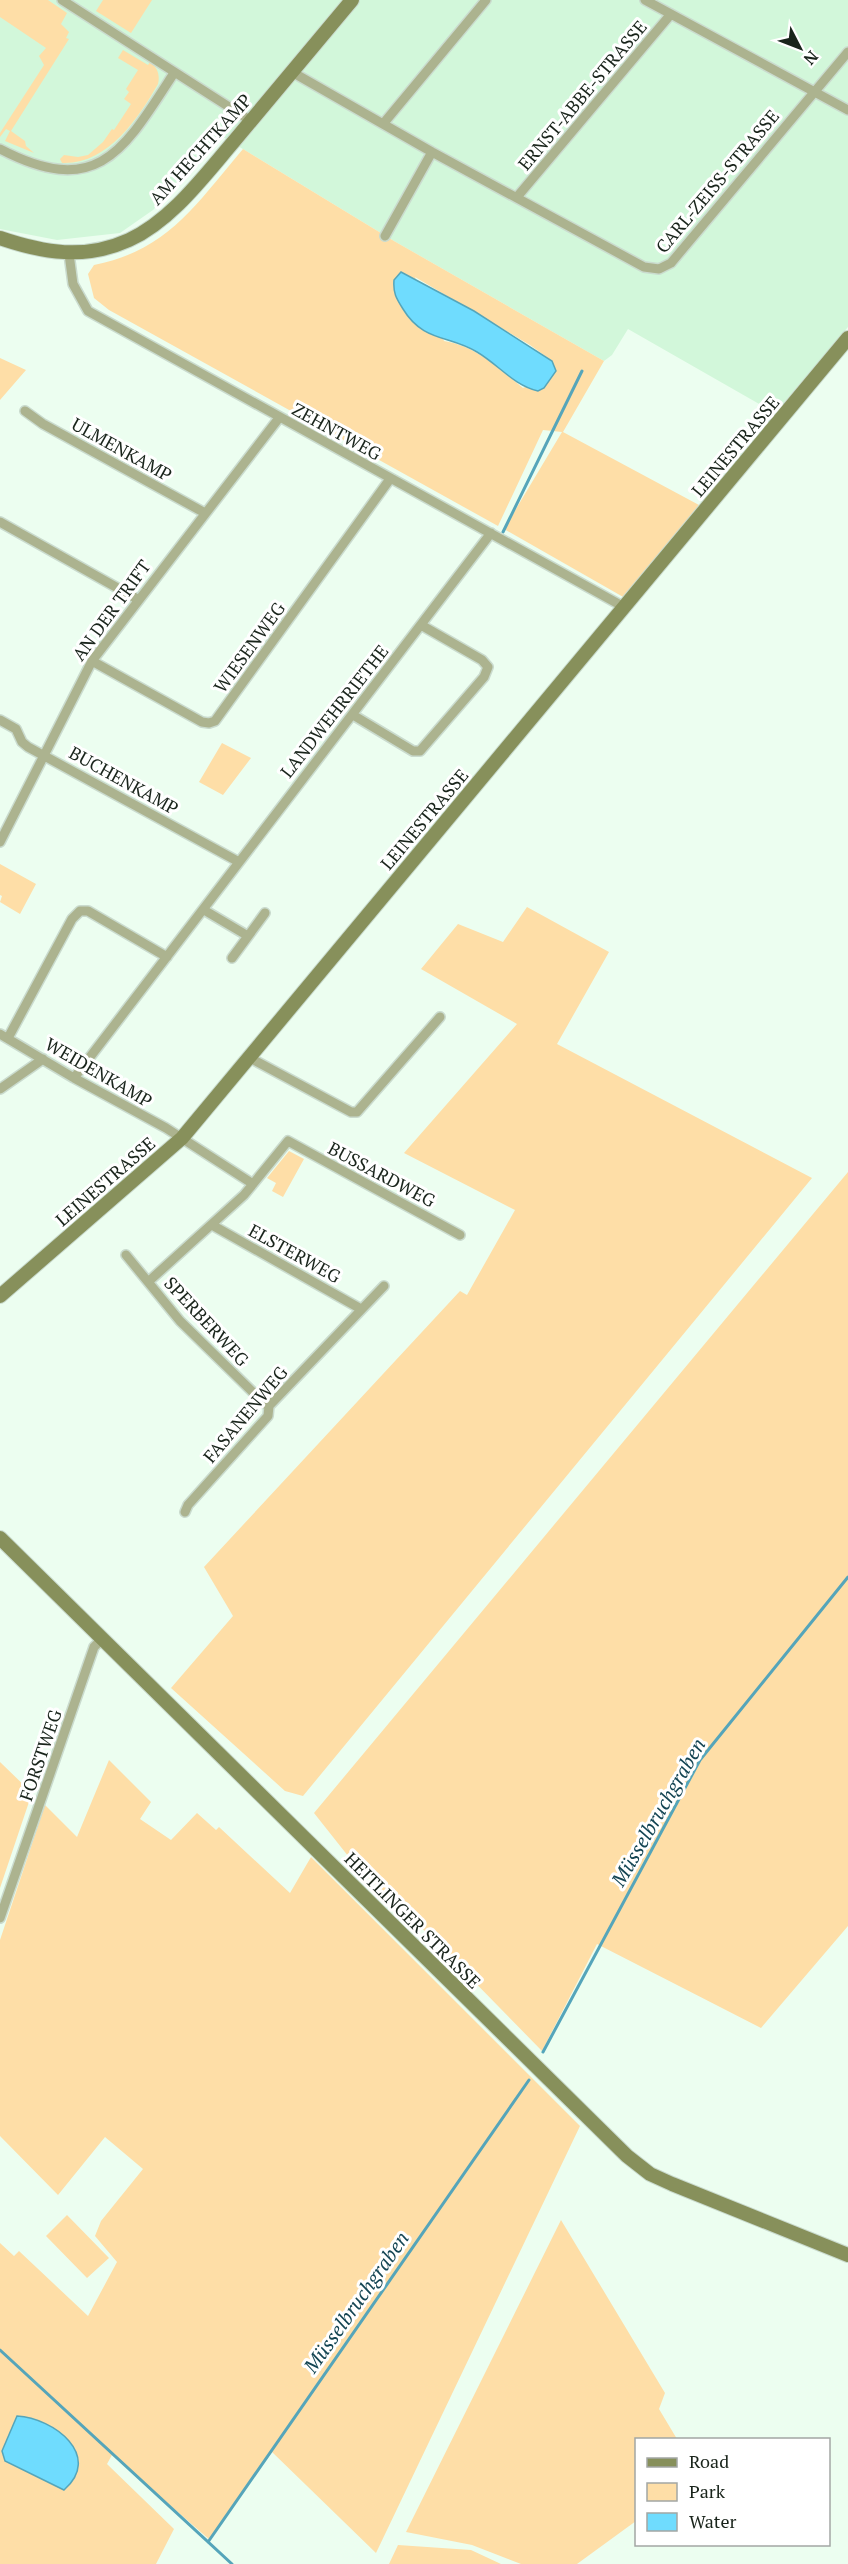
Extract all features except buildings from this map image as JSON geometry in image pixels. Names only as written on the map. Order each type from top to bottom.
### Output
[{"type":"street","points":[[62,0],[174,74],[251,121]]},
{"type":"street","name":"AM HECHTKAMP","points":[[0,238],[43,251],[69,254],[118,244],[153,224],[190,191],[352,0]]},
{"type":"street","points":[[382,124],[486,0]]},
{"type":"street","points":[[645,0],[848,110]]},
{"type":"street","name":"ERNST-ABBE-STRASSE","points":[[517,197],[671,14]]},
{"type":"street","name":"CARL-ZEISS-STRASSE","points":[[292,72],[432,152],[644,267],[654,269],[663,268],[671,263],[848,52]]},
{"type":"street","points":[[0,149],[25,160],[64,171],[87,169],[119,149],[133,134],[174,74]]},
{"type":"street","points":[[385,236],[432,152]]},
{"type":"street","name":"ZEHNTWEG","points":[[69,254],[73,284],[88,311],[624,607]]},
{"type":"street","name":"LEINESTRASSE","points":[[0,1296],[182,1138],[848,338]]},
{"type":"street","name":"ULMENKAMP","points":[[25,411],[43,424],[204,513]]},
{"type":"street","name":"AN DER TRIFT","points":[[0,842],[92,661],[279,418]]},
{"type":"street","name":"WIESENWEG","points":[[92,661],[201,722],[215,721],[390,479]]},
{"type":"street","points":[[0,522],[139,600]]},
{"type":"street","name":"LANDWEHRRIETHE","points":[[74,1078],[491,533]]},
{"type":"street","points":[[353,715],[413,751],[420,752],[484,677],[488,667],[482,660],[421,625]]},
{"type":"street","name":"BUCHENKAMP","points":[[0,720],[16,729],[22,742],[28,747],[239,862]]},
{"type":"street","points":[[204,910],[248,936]]},
{"type":"street","points":[[4,1036],[72,919],[80,911],[88,911],[167,957]]},
{"type":"street","points":[[232,958],[265,913]]},
{"type":"street","points":[[250,1058],[351,1112],[357,1112],[440,1017]]},
{"type":"street","name":"WEIDENKAMP","points":[[4,1036],[182,1138],[253,1184]]},
{"type":"street","points":[[0,1089],[43,1059]]},
{"type":"street","name":"BUSSARDWEG","points":[[253,1184],[288,1142],[460,1235]]},
{"type":"street","points":[[148,1282],[212,1226],[253,1184]]},
{"type":"street","name":"ELSTERWEG","points":[[212,1226],[361,1309]]},
{"type":"street","name":"SPERBERWEG","points":[[126,1255],[180,1321],[269,1406]]},
{"type":"street","name":"FASANENWEG","points":[[185,1512],[188,1505],[268,1416],[269,1406],[384,1286]]},
{"type":"street","name":"HEITLINGER STRASSE","points":[[0,1538],[627,2156],[650,2174],[672,2184],[848,2255]]},
{"type":"street","name":"FORSTWEG","points":[[0,1918],[94,1647],[102,1639]]},
{"type":"shaded area","points":[[0,0],[848,0],[848,327],[775,413],[628,329],[612,355],[604,361],[394,241],[223,137],[153,210],[120,233],[57,240],[0,229]]},
{"type":"green space","points":[[0,0],[48,0],[67,13],[61,24],[69,32],[66,38],[69,39],[11,131],[25,141],[26,146],[34,153],[5,141],[10,131],[6,129],[0,137],[0,133],[44,65],[39,56],[46,48],[0,17]]},
{"type":"green space","points":[[103,0],[152,0],[131,33],[96,11]]},
{"type":"green space","points":[[123,50],[148,65],[150,62],[153,64],[158,72],[158,84],[131,125],[107,148],[78,162],[62,163],[60,159],[64,155],[78,157],[88,155],[103,142],[112,129],[114,130],[131,104],[124,99],[129,92],[126,89],[138,70],[118,58]]},
{"type":"green space","points":[[243,149],[394,241],[604,361],[563,432],[699,505],[625,598],[504,529],[562,432],[543,430],[498,526],[109,310],[94,298],[88,274],[94,265],[120,258],[162,236],[195,206]],"holes":[[[415,277],[530,345],[552,361],[555,371],[523,388],[477,353],[444,341]]]},
{"type":"green space","points":[[0,358],[26,370],[0,400]]},
{"type":"green space","points":[[222,743],[251,758],[223,795],[199,782]]},
{"type":"green space","points":[[0,864],[36,884],[20,914],[0,902],[2,896],[0,895]]},
{"type":"green space","points":[[527,907],[609,952],[557,1044],[812,1178],[303,1796],[285,1791],[171,1688],[233,1616],[204,1567],[460,1291],[467,1295],[515,1210],[404,1153],[517,1024],[421,969],[458,924],[503,942]]},
{"type":"green space","points":[[289,1151],[304,1159],[283,1197],[272,1191],[276,1183],[267,1178]]},
{"type":"green space","points":[[848,1172],[848,1926],[761,2028],[597,1944],[542,2051],[409,1915],[356,1866],[314,1813]]},
{"type":"green space","points":[[109,1760],[151,1802],[140,1819],[171,1840],[197,1813],[216,1830],[219,1827],[290,1893],[311,1857],[580,2126],[376,2553],[272,2452],[210,2540],[112,2455],[107,2464],[174,2529],[156,2564],[0,2564],[0,2243],[14,2256],[19,2251],[88,2316],[117,2262],[95,2236],[101,2221],[143,2169],[105,2137],[58,2195],[0,2136],[0,1940],[45,1805],[77,1837]]},
{"type":"green space","points":[[0,1762],[32,1793],[0,1888]]},
{"type":"green space","points":[[67,2215],[109,2258],[87,2278],[46,2236]]},
{"type":"green space","points":[[561,2220],[665,2393],[659,2409],[676,2438],[635,2438],[635,2522],[577,2564],[521,2564],[472,2545],[406,2532]]},
{"type":"green space","points":[[398,2545],[471,2550],[501,2564],[389,2564]]},
{"type":"water","points":[[401,272],[474,311],[552,361],[556,371],[544,388],[538,391],[529,388],[477,352],[428,333],[419,327],[411,320],[396,295],[394,280]]},
{"type":"water","points":[[17,2416],[31,2418],[58,2431],[69,2441],[76,2452],[78,2464],[75,2477],[64,2490],[5,2461],[2,2451]]},
{"type":"waterway","points":[[503,532],[582,371]]},
{"type":"waterway","name":"Müsselbruchgraben","points":[[543,2052],[700,1760],[848,1577]]},
{"type":"waterway","name":"Müsselbruchgraben","points":[[208,2542],[529,2080]]},
{"type":"waterway","points":[[0,2350],[232,2564]]}]
